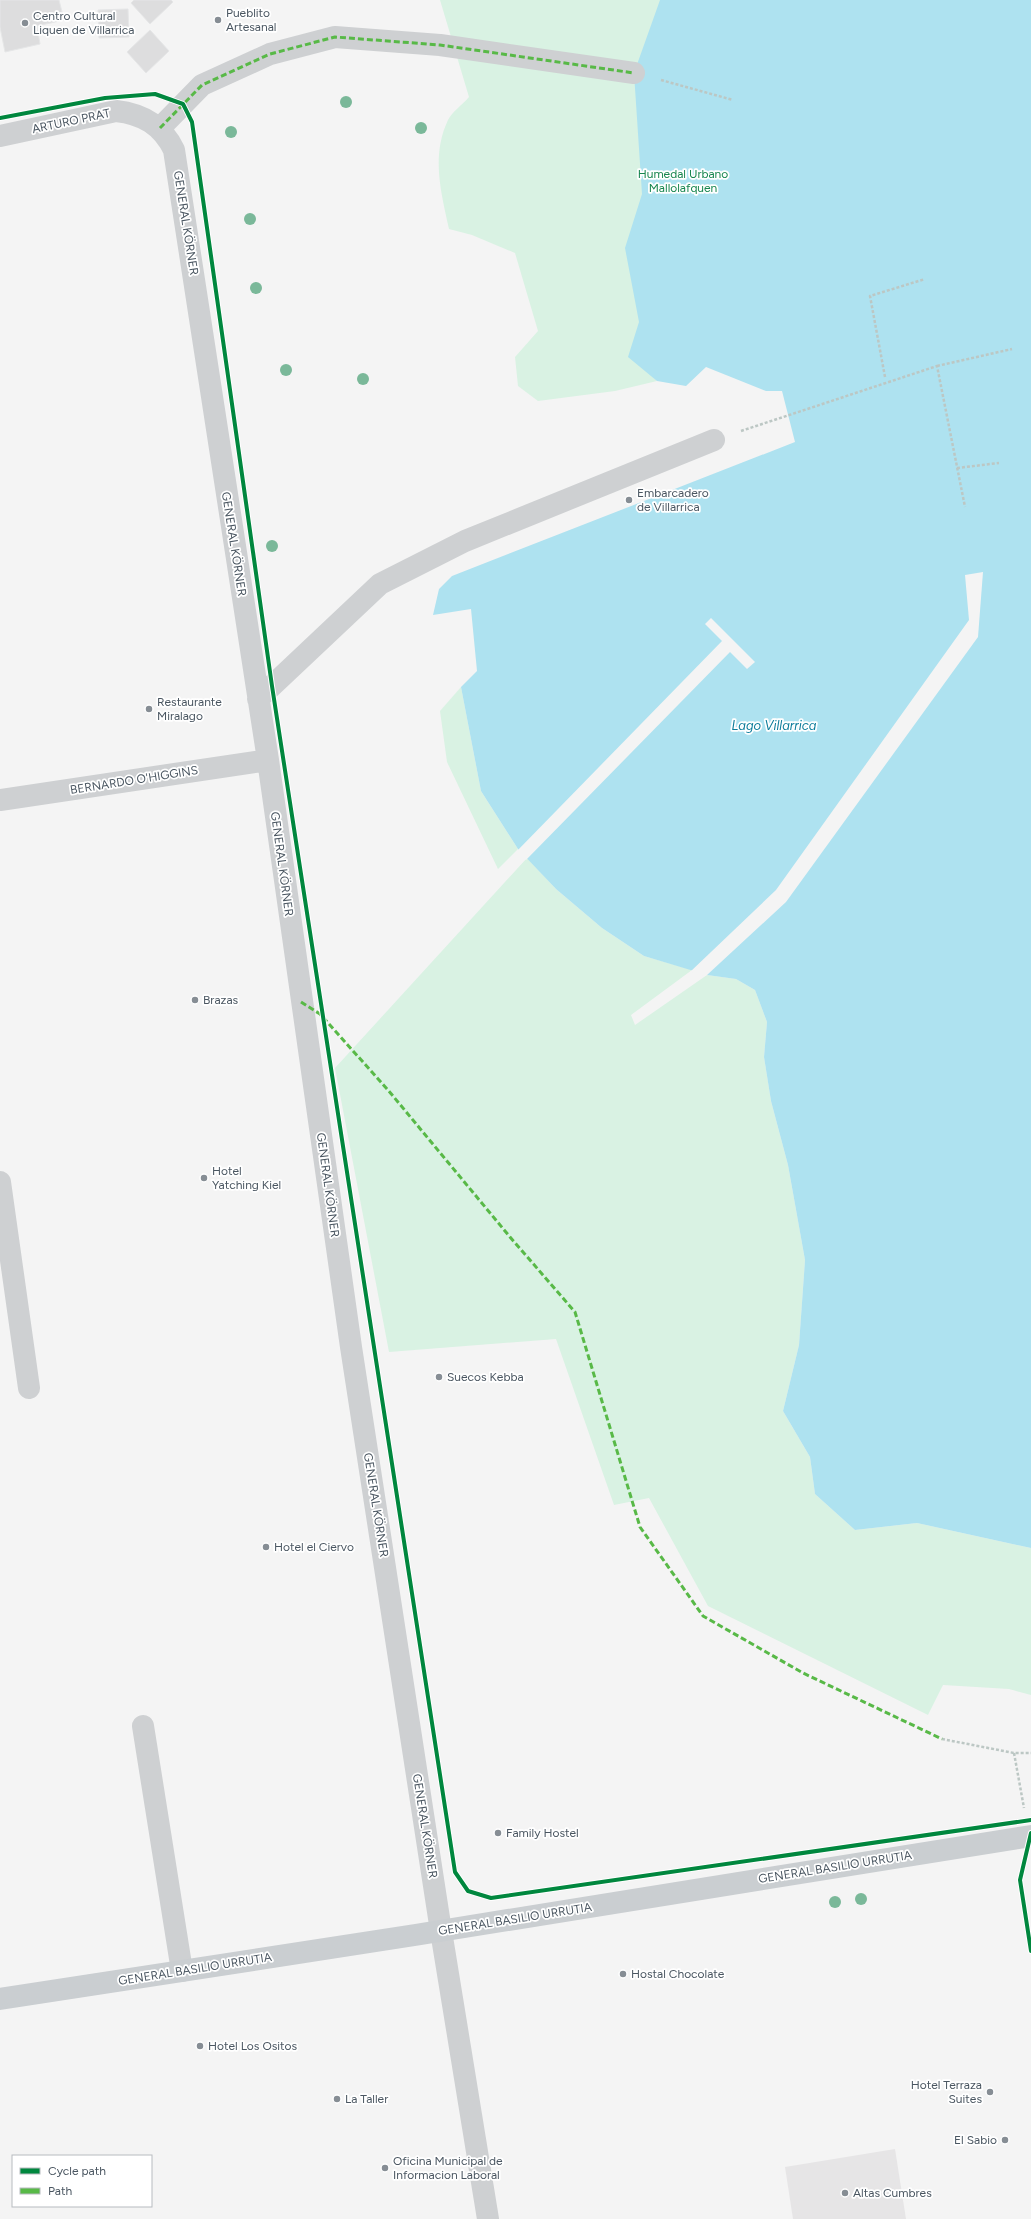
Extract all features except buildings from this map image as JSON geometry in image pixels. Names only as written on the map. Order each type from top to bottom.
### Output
[{"type":"main road","name":"GENERAL BASILIO URRUTIA","points":[[0,1999],[1030,1839]]},
{"type":"street","points":[[160,128],[202,84],[270,54],[334,37],[440,45],[634,73]]},
{"type":"street","name":"ARTURO PRAT","points":[[0,136],[116,111],[133,113],[160,128],[168,138],[174,150]]},
{"type":"street","name":"GENERAL KÖRNER","points":[[174,150],[268,760],[350,1340],[441,1931],[488,2219]]},
{"type":"street","points":[[258,699],[380,584],[465,541],[714,440]]},
{"type":"street","name":"BERNARDO O'HIGGINS","points":[[0,800],[268,760]]},
{"type":"street","points":[[0,1182],[29,1388]]},
{"type":"street","points":[[143,1726],[182,1971]]},
{"type":"path","points":[[634,73],[733,100]]},
{"type":"path","points":[[885,377],[870,296],[925,279]]},
{"type":"path","points":[[714,440],[937,366],[1012,349]]},
{"type":"path","points":[[937,366],[956,468],[965,507]]},
{"type":"path","points":[[956,468],[999,463]]},
{"type":"path","points":[[942,1739],[1014,1753],[1031,1753]]},
{"type":"path","points":[[1014,1753],[1030,1839]]},
{"type":"shaded area","name":"Altas Cumbres","points":[[895,2149],[906,2219],[793,2219],[785,2167]]},
{"type":"green space","name":"Humedal Urbano Mallolafquen","points":[[440,0],[1031,0],[1009,297],[649,373],[657,381],[615,391],[538,401],[518,386],[515,357],[538,331],[515,253],[472,235],[449,229],[439,174],[440,147],[448,120],[469,97]]},
{"type":"green space","points":[[461,687],[481,791],[518,849],[498,869],[447,762],[440,711]]},
{"type":"green space","points":[[527,858],[556,889],[602,928],[644,956],[692,970],[631,1015],[635,1025],[707,975],[736,979],[755,990],[767,1022],[764,1057],[771,1101],[788,1165],[805,1260],[799,1345],[783,1411],[810,1457],[815,1494],[855,1530],[917,1523],[1031,1548],[1031,1695],[1009,1689],[943,1685],[928,1715],[708,1606],[649,1498],[614,1505],[556,1339],[389,1352],[335,1068]]},
{"type":"water","name":"Lago Villarrica","points":[[660,0],[1031,0],[1031,1548],[917,1523],[855,1530],[815,1494],[810,1457],[783,1411],[799,1345],[805,1260],[788,1165],[771,1101],[764,1057],[767,1022],[755,990],[736,979],[707,975],[644,956],[602,928],[556,889],[518,849],[481,791],[461,687],[477,671],[471,609],[433,615],[439,589],[452,576],[795,442],[782,391],[766,391],[706,367],[686,386],[657,381],[628,357],[639,322],[625,248],[642,194],[634,73]]},
{"type":"pier","points":[[983,572],[978,637],[786,902],[707,975],[705,976],[690,972],[776,890],[969,620],[965,575]]},
{"type":"pier","points":[[711,618],[755,662],[747,669],[730,652],[526,860],[517,851],[722,641],[705,624]]},
{"type":"marked path","points":[[160,128],[202,85],[270,54],[335,37],[440,45],[634,73]]},
{"type":"marked path","points":[[301,1002],[320,1014],[388,1090],[510,1237],[575,1312],[640,1527],[703,1616],[803,1673],[942,1739]]},
{"type":"cycle path","points":[[0,118],[105,98],[155,94],[183,104],[192,122],[272,686],[455,1872],[468,1891],[491,1898],[1031,1820]]},
{"type":"cycle path","points":[[1031,1833],[1020,1880],[1031,1951]]},
{"type":"place","name":"Pueblito Artesanal","points":[[218,20]]},
{"type":"place","name":"Centro Cultural Liquen de Villarrica","points":[[25,23]]},
{"type":"place","name":"Embarcadero de Villarrica","points":[[629,500]]},
{"type":"place","name":"Restaurante Miralago","points":[[149,709]]},
{"type":"place","name":"Brazas","points":[[195,1000]]},
{"type":"place","name":"Hotel Yatching Kiel","points":[[204,1178]]},
{"type":"place","name":"Suecos Kebba","points":[[439,1377]]},
{"type":"place","name":"Hotel el Ciervo","points":[[266,1547]]},
{"type":"place","name":"Family Hostel","points":[[498,1833]]},
{"type":"place","name":"Hostal Chocolate","points":[[623,1974]]},
{"type":"place","name":"Hotel Los Ositos","points":[[200,2046]]},
{"type":"place","name":"Hotel Terraza Suites","points":[[990,2092]]},
{"type":"place","name":"La Taller","points":[[337,2099]]},
{"type":"place","name":"El Sabio","points":[[1005,2140]]},
{"type":"place","name":"Oficina Municipal de Informacion Laboral","points":[[385,2168]]},
{"type":"place","name":"Altas Cumbres","points":[[845,2193]]}]
